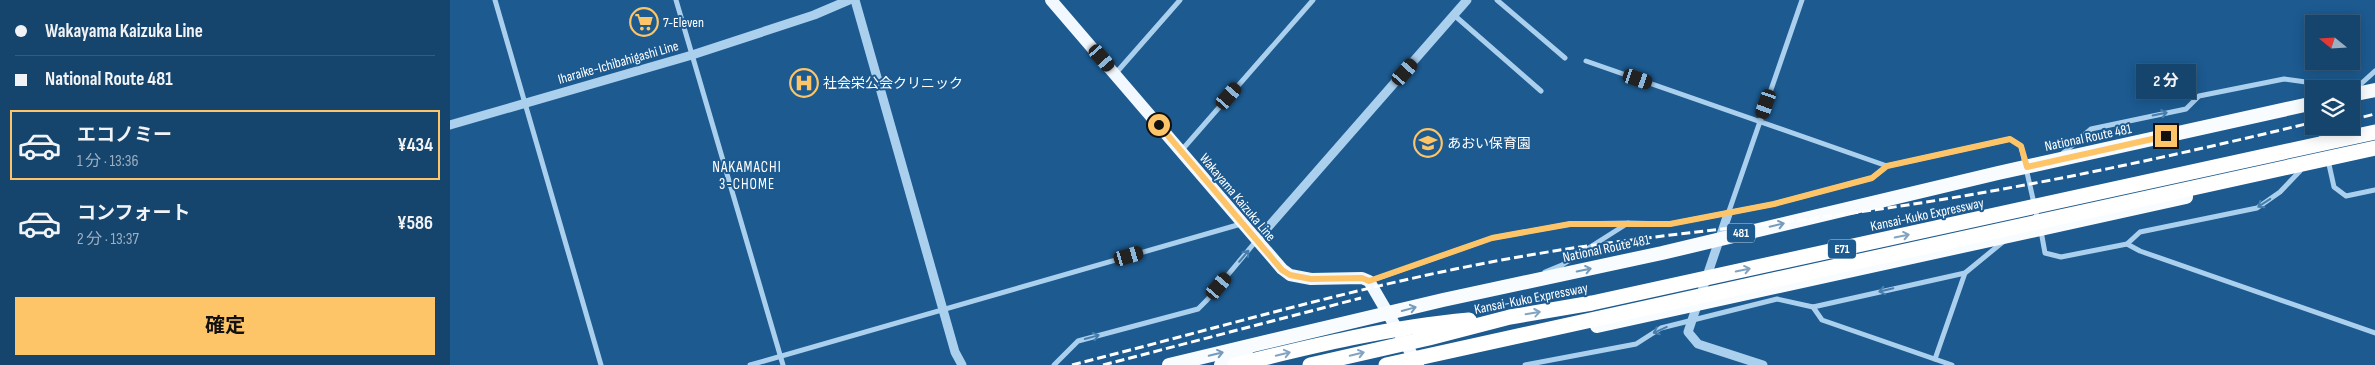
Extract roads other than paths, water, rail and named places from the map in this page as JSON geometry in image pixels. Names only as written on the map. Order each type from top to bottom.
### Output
[{"type":"highway","points":[[2360,92],[2375,90]]},
{"type":"highway","name":"National Route 481","points":[[1169,365],[1512,285],[1662,253],[2027,167],[2305,106]]},
{"type":"highway","name":"Kansai-Kuko Expressway","points":[[1310,365],[1429,338],[1510,317],[1592,303],[2375,132]]},
{"type":"highway","name":"E71","points":[[1386,365],[2375,148]]},
{"type":"highway","points":[[1417,365],[2008,238],[2300,171],[2328,160],[2375,155]]},
{"type":"highway","points":[[1235,365],[1307,348],[1434,323],[1510,317]]},
{"type":"highway","points":[[1435,365],[1506,338]]},
{"type":"highway","name":"481","points":[[1222,365],[1278,340]]},
{"type":"main road","name":"Wakayama Kaizuka Line","points":[[1052,0],[1282,270],[1290,275],[1311,279],[1362,278],[1369,281]]},
{"type":"main road","points":[[1369,281],[1417,365]]},
{"type":"street","points":[[496,0],[601,365]]},
{"type":"street","points":[[676,0],[783,365]]},
{"type":"street","name":"Iharaike-Ichibahigashi Line","points":[[450,125],[692,55],[814,15],[849,0]]},
{"type":"street","points":[[855,0],[955,352],[962,365]]},
{"type":"street","points":[[1115,73],[1180,0]]},
{"type":"street","points":[[1180,151],[1314,0]]},
{"type":"street","points":[[1054,365],[1078,340],[1198,308],[1207,300],[1256,241],[1467,0]]},
{"type":"street","points":[[1497,0],[1566,58]]},
{"type":"street","points":[[1758,364],[1698,344],[1688,332],[1802,0]]},
{"type":"street","points":[[1454,15],[1541,91]]},
{"type":"street","points":[[1586,61],[1887,166]]},
{"type":"street","points":[[2360,85],[2375,71]]},
{"type":"street","points":[[2054,161],[2091,129],[2186,109],[2199,96],[2284,79],[2305,82]]},
{"type":"street","points":[[2321,135],[2324,145]]},
{"type":"street","points":[[1369,281],[1492,238],[1570,224],[1670,224],[1728,214],[1872,178],[1887,166],[2010,139],[2021,146],[2045,253],[2061,257],[2127,244],[2140,232],[2257,208],[2280,192],[2300,171]]},
{"type":"street","points":[[2328,160],[2334,188],[2346,196],[2375,190]]},
{"type":"street","points":[[1512,285],[1562,265],[1628,223]]},
{"type":"street","points":[[750,365],[1241,224]]},
{"type":"street","points":[[1525,365],[1636,344],[1661,328],[1777,299],[1813,307],[1965,273],[2008,238]]},
{"type":"street","points":[[2127,244],[2140,251],[2375,333]]},
{"type":"street","points":[[1935,359],[1965,273]]},
{"type":"street","points":[[1813,307],[1822,320],[1952,365]]},
{"type":"railway","points":[[2360,118],[2375,114]]},
{"type":"railway","points":[[1072,365],[1361,290],[1477,265],[1536,254],[1654,237],[1910,205],[2142,162],[2305,124]]},
{"type":"railway","points":[[1103,365],[1361,298]]},
{"type":"place","name":"7-Eleven","points":[[644,22]]},
{"type":"place","name":"社会栄公会クリニック","points":[[804,83]]},
{"type":"place","name":"あおい保育園","points":[[1428,143]]},
{"type":"district","name":"NAKAMACHI 3-CHOME","points":[[747,176]]}]
